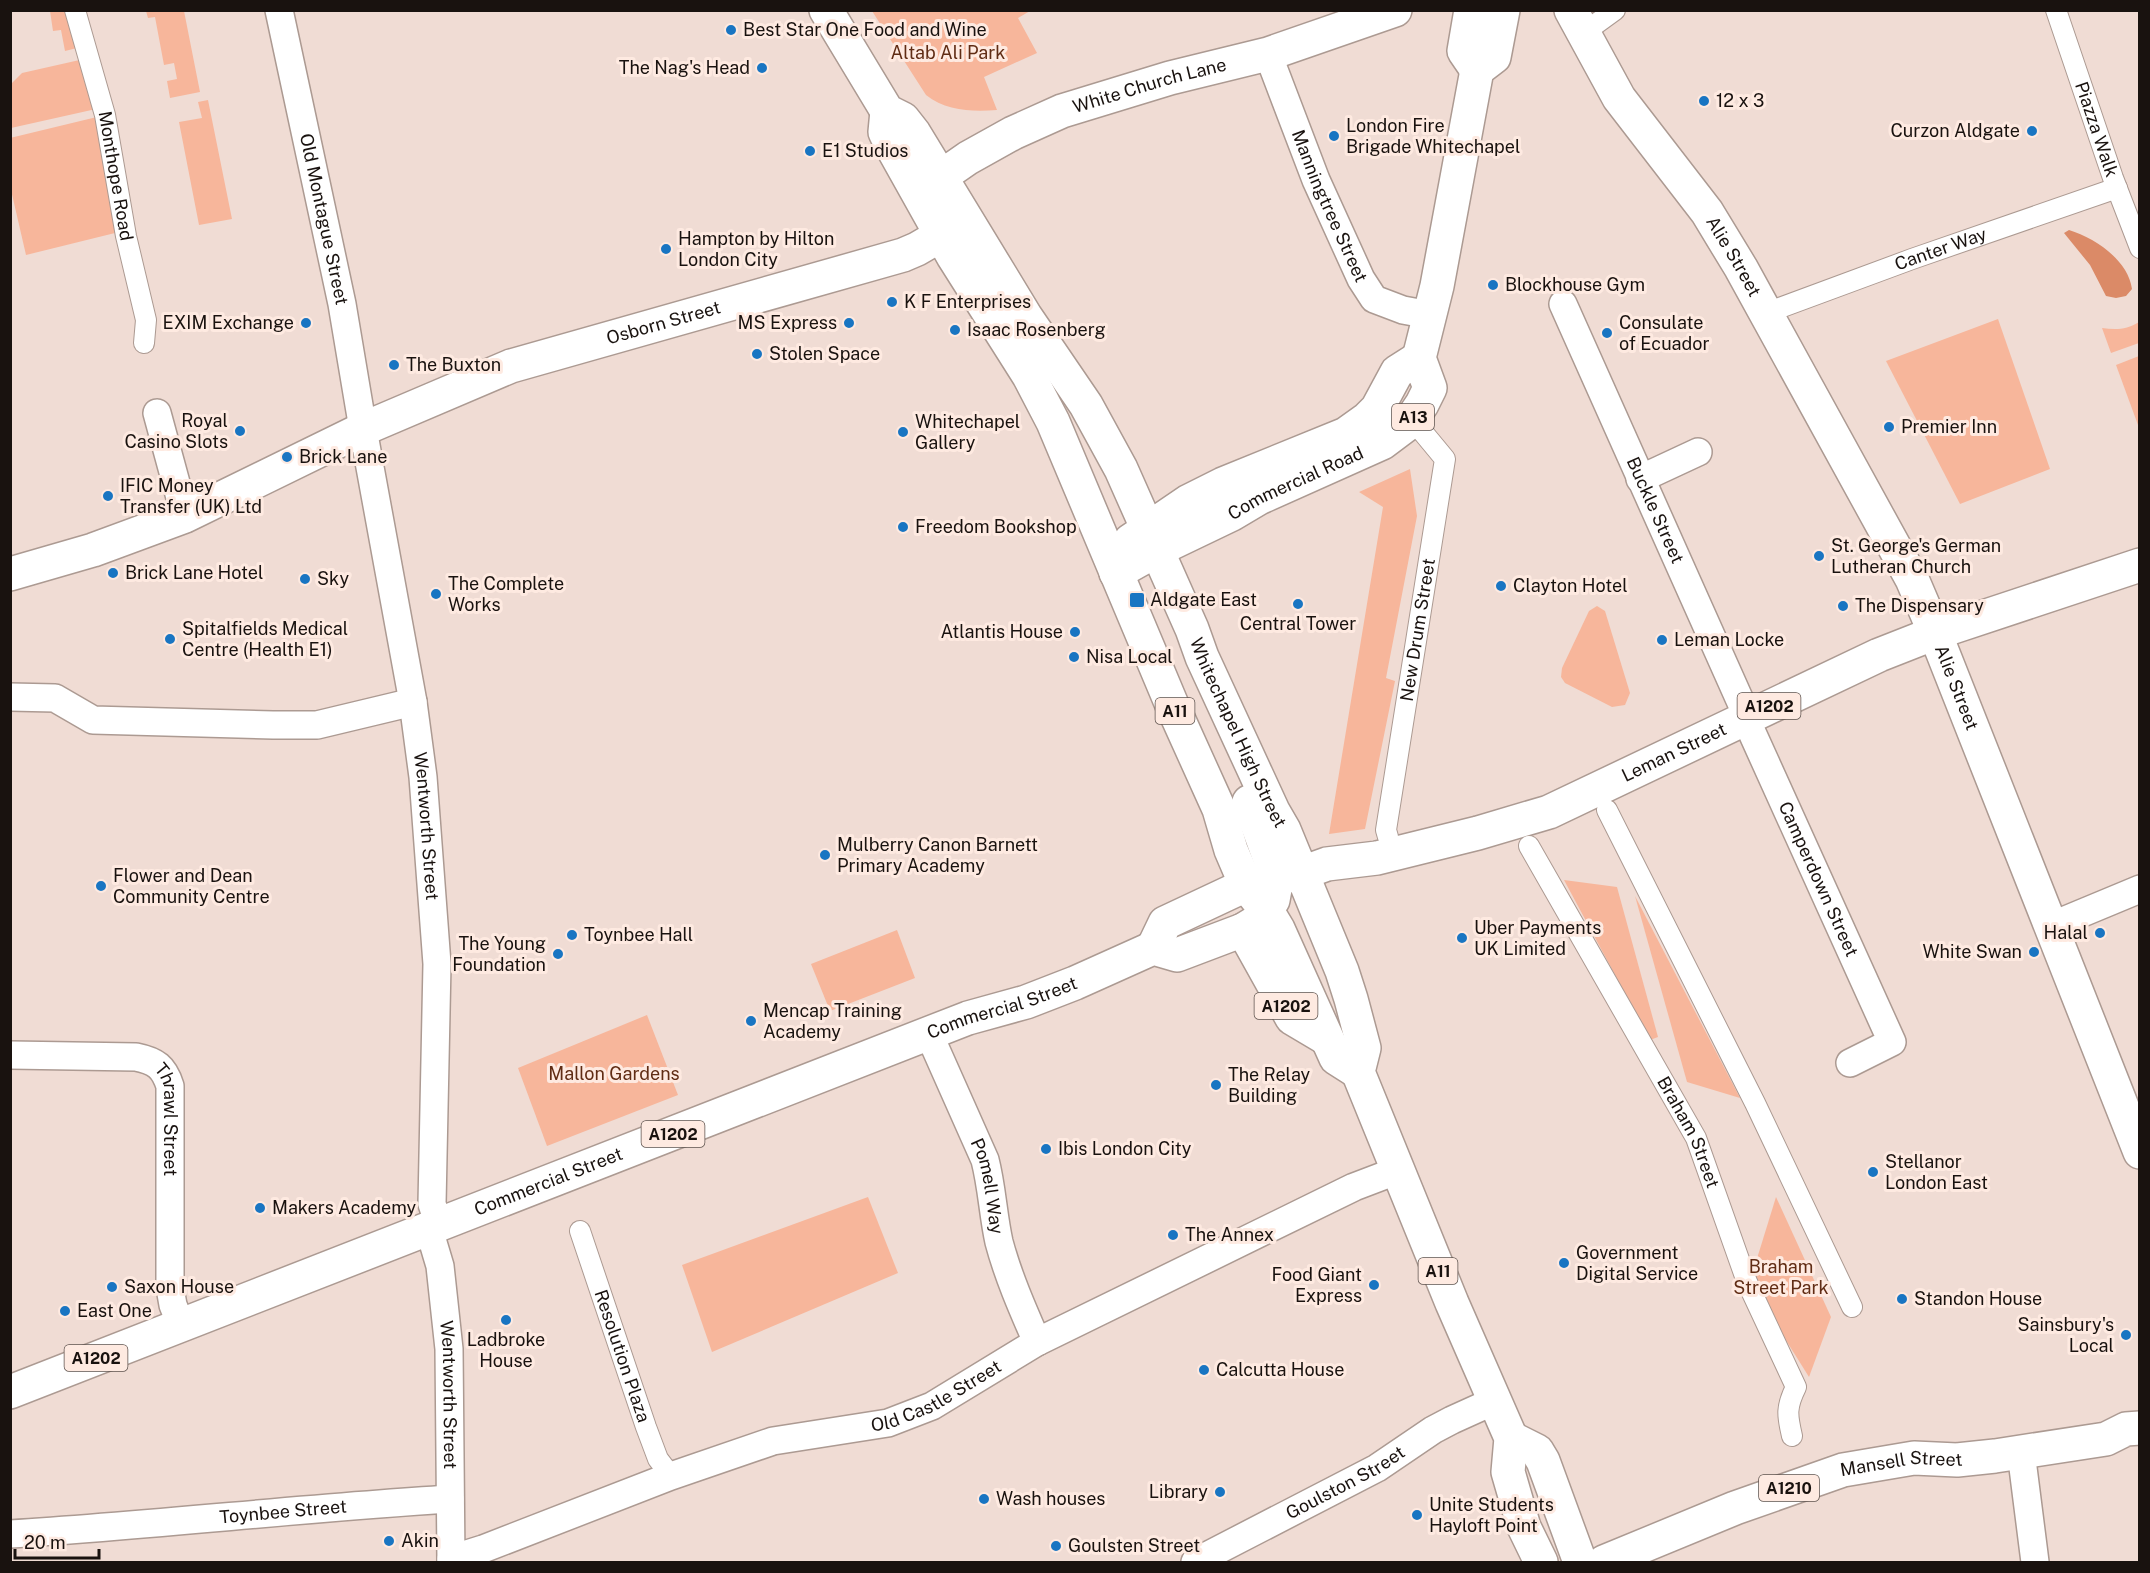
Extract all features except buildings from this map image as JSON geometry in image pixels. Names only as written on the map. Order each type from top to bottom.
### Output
[{"type":"main road","name":"A11","points":[[826,10],[887,111],[885,132],[930,185],[1053,422],[1112,564],[1220,809],[1231,850],[1246,885],[1256,922]]},
{"type":"main road","points":[[1471,10],[1464,51],[1477,70],[1494,57],[1503,10]]},
{"type":"main road","name":"White Church Lane","points":[[930,185],[968,158],[1013,133],[1062,111],[1170,78],[1268,54],[1382,13]]},
{"type":"main road","name":"Alie Street","points":[[1577,22],[1619,98],[1707,212],[1742,268],[1912,579],[2139,1152]]},
{"type":"main road","name":"Commercial Road","points":[[1112,564],[1153,540],[1189,501],[1346,434],[1377,409],[1397,372],[1419,358],[1437,286],[1477,70]]},
{"type":"main road","name":"Osborn Street","points":[[363,429],[511,366],[903,255],[954,228]]},
{"type":"main road","name":"Whitechapel High Street","points":[[954,228],[1026,317],[1086,405],[1130,487],[1202,657],[1284,830],[1290,876],[1342,971],[1364,1048],[1358,1072]]},
{"type":"main road","points":[[10,574],[93,550],[185,516],[363,429]]},
{"type":"main road","name":"Leman Street","points":[[1246,885],[1290,876],[1328,864],[1377,858],[1549,812],[1860,663],[1935,633],[2139,565]]},
{"type":"main road","points":[[1246,885],[1165,923],[1153,948],[1177,955],[1256,922],[1290,876]]},
{"type":"main road","name":"A1202","points":[[1256,922],[1292,1018],[1326,1038],[1336,1059],[1358,1072]]},
{"type":"main road","name":"Commercial Street","points":[[10,1392],[968,1018],[1026,1002],[1075,983],[1153,948]]},
{"type":"main road","name":"A11","points":[[1358,1072],[1396,1170],[1511,1438],[1508,1473],[1524,1527],[1541,1563]]},
{"type":"main road","name":"Mansell Street","points":[[1604,1563],[1735,1508],[1843,1470],[1914,1458],[1957,1460],[2022,1452],[2106,1439],[2126,1429],[2139,1428]]},
{"type":"main road","points":[[1511,1438],[1537,1451],[1543,1461],[1580,1563]]},
{"type":"street","name":"Monthope Road","points":[[75,10],[105,115],[126,236],[146,320],[144,342]]},
{"type":"street","name":"Old Montague Street","points":[[279,10],[342,304],[363,429]]},
{"type":"street","points":[[1577,22],[1615,10]]},
{"type":"street","name":"Piazza Walk","points":[[2056,10],[2139,248]]},
{"type":"street","name":"Manningtree Street","points":[[1268,54],[1316,180],[1361,279],[1374,299],[1402,310],[1430,315]]},
{"type":"street","name":"Canter Way","points":[[1766,313],[1912,259],[2117,188]]},
{"type":"street","name":"Buckle Street","points":[[1563,304],[1746,717]]},
{"type":"street","points":[[157,413],[185,516]]},
{"type":"street","name":"Wentworth Street","points":[[363,429],[413,702],[423,777],[437,964],[432,1204],[449,1349],[451,1561]]},
{"type":"street","name":"New Drum Street","points":[[1388,837],[1386,830],[1445,459],[1421,430]]},
{"type":"street","points":[[1640,479],[1698,452]]},
{"type":"street","points":[[10,697],[55,698],[93,720],[306,725],[317,725],[413,702]]},
{"type":"street","name":"Camperdown Street","points":[[1746,717],[1892,1042],[1850,1063]]},
{"type":"street","points":[[1607,810],[1755,1103],[1852,1307]]},
{"type":"street","name":"Braham Street","points":[[1529,846],[1696,1138],[1747,1282],[1796,1387],[1789,1401],[1787,1416],[1792,1436]]},
{"type":"street","points":[[2051,926],[2139,889]]},
{"type":"street","name":"Pomell Way","points":[[929,1034],[986,1160],[1004,1260],[1037,1342]]},
{"type":"street","name":"Thrawl Street","points":[[10,1055],[136,1058],[159,1065],[166,1075],[170,1086],[170,1288],[173,1305],[181,1325]]},
{"type":"street","name":"Old Castle Street","points":[[451,1561],[671,1476],[773,1441],[888,1423],[932,1406],[1037,1342],[1354,1187],[1396,1170]]},
{"type":"street","name":"Resolution Plaza","points":[[580,1232],[646,1427],[658,1459],[671,1476]]},
{"type":"street","name":"Goulston Street","points":[[1195,1563],[1377,1468],[1432,1430],[1494,1401]]},
{"type":"street","points":[[2022,1452],[2035,1563]]},
{"type":"street","name":"Toynbee Street","points":[[10,1534],[235,1517],[320,1507],[450,1499]]},
{"type":"green space","points":[[50,11],[67,11],[77,48],[65,51],[61,30],[53,31]]},
{"type":"green space","points":[[146,11],[184,11],[200,92],[170,98],[167,81],[177,79],[174,63],[164,65],[155,17],[148,18]]},
{"type":"green space","name":"Altab Ali Park","points":[[872,11],[1030,11],[1018,18],[1037,53],[984,77],[997,110],[979,111],[951,107],[926,95]]},
{"type":"green space","points":[[84,59],[96,109],[11,128],[10,85],[22,73]]},
{"type":"green space","points":[[208,100],[232,219],[199,225],[179,122],[202,118],[198,102]]},
{"type":"green space","points":[[101,116],[115,233],[26,255],[11,190],[10,138]]},
{"type":"green space","points":[[1998,319],[2050,469],[1960,504],[1886,361]]},
{"type":"green space","points":[[2139,322],[2139,343],[2111,353],[2102,328],[2121,329]]},
{"type":"green space","points":[[2139,356],[2140,425],[2138,425],[2116,365]]},
{"type":"green space","points":[[1410,469],[1417,516],[1386,678],[1395,681],[1365,829],[1329,834],[1383,507],[1359,492]]},
{"type":"green space","points":[[1597,606],[1605,611],[1630,693],[1625,705],[1612,707],[1565,683],[1561,677],[1562,668],[1589,611]]},
{"type":"green space","points":[[1564,880],[1617,887],[1658,1037],[1650,1040]]},
{"type":"green space","points":[[1635,896],[1740,1098],[1687,1082]]},
{"type":"green space","points":[[897,930],[915,978],[830,1011],[811,964]]},
{"type":"green space","name":"Mallon Gardens","points":[[647,1015],[678,1095],[547,1146],[518,1068]]},
{"type":"green space","points":[[868,1197],[898,1273],[712,1352],[682,1265]]},
{"type":"green space","name":"Braham Street Park","points":[[1776,1197],[1831,1317],[1809,1377],[1754,1289],[1751,1278]]},
{"type":"shaded area","points":[[2069,230],[2099,245],[2117,260],[2129,278],[2132,289],[2126,296],[2116,298],[2106,296],[2090,265],[2064,233]]},
{"type":"place","name":"Best Star One Food and Wine","points":[[731,30]]},
{"type":"place","name":"The Nag's Head","points":[[762,68]]},
{"type":"place","name":"12 x 3","points":[[1704,101]]},
{"type":"place","name":"Curzon Aldgate","points":[[2032,131]]},
{"type":"place","name":"London Fire Brigade Whitechapel","points":[[1334,136]]},
{"type":"place","name":"E1 Studios","points":[[810,151]]},
{"type":"place","name":"Hampton by Hilton London City","points":[[666,249]]},
{"type":"place","name":"Blockhouse Gym","points":[[1493,285]]},
{"type":"place","name":"K F Enterprises","points":[[892,302]]},
{"type":"place","name":"EXIM Exchange","points":[[306,323]]},
{"type":"place","name":"MS Express","points":[[849,323]]},
{"type":"place","name":"Isaac Rosenberg","points":[[955,330]]},
{"type":"place","name":"Consulate of Ecuador","points":[[1607,333]]},
{"type":"place","name":"Stolen Space","points":[[757,354]]},
{"type":"place","name":"The Buxton","points":[[394,365]]},
{"type":"place","name":"Premier Inn","points":[[1889,427]]},
{"type":"place","name":"Royal Casino Slots","points":[[240,431]]},
{"type":"place","name":"Whitechapel Gallery","points":[[903,432]]},
{"type":"place","name":"Brick Lane","points":[[287,457]]},
{"type":"place","name":"IFIC Money Transfer (UK) Ltd","points":[[108,496]]},
{"type":"place","name":"Freedom Bookshop","points":[[903,527]]},
{"type":"place","name":"St. George's German Lutheran Church","points":[[1819,556]]},
{"type":"place","name":"Brick Lane Hotel","points":[[113,573]]},
{"type":"place","name":"Sky","points":[[305,579]]},
{"type":"place","name":"Clayton Hotel","points":[[1501,586]]},
{"type":"place","name":"The Complete Works","points":[[436,594]]},
{"type":"place","name":"Aldgate East","points":[[1137,600]]},
{"type":"place","name":"Central Tower","points":[[1298,604]]},
{"type":"place","name":"The Dispensary","points":[[1843,606]]},
{"type":"place","name":"Atlantis House","points":[[1075,632]]},
{"type":"place","name":"Spitalfields Medical Centre (Health E1)","points":[[170,639]]},
{"type":"place","name":"Leman Locke","points":[[1662,640]]},
{"type":"place","name":"Nisa Local","points":[[1074,657]]},
{"type":"place","name":"Mulberry Canon Barnett Primary Academy","points":[[825,855]]},
{"type":"place","name":"Flower and Dean Community Centre","points":[[101,886]]},
{"type":"place","name":"Halal","points":[[2100,933]]},
{"type":"place","name":"Toynbee Hall","points":[[572,935]]},
{"type":"place","name":"Uber Payments UK Limited","points":[[1462,938]]},
{"type":"place","name":"White Swan","points":[[2034,952]]},
{"type":"place","name":"The Young Foundation","points":[[558,954]]},
{"type":"place","name":"Mencap Training Academy","points":[[751,1021]]},
{"type":"place","name":"The Relay Building","points":[[1216,1085]]},
{"type":"place","name":"Ibis London City","points":[[1046,1149]]},
{"type":"place","name":"Stellanor London East","points":[[1873,1172]]},
{"type":"place","name":"Makers Academy","points":[[260,1208]]},
{"type":"place","name":"The Annex","points":[[1173,1235]]},
{"type":"place","name":"Government Digital Service","points":[[1564,1263]]},
{"type":"place","name":"Food Giant Express","points":[[1374,1285]]},
{"type":"place","name":"Saxon House","points":[[112,1287]]},
{"type":"place","name":"Standon House","points":[[1902,1299]]},
{"type":"place","name":"East One","points":[[65,1311]]},
{"type":"place","name":"Ladbroke House","points":[[506,1320]]},
{"type":"place","name":"Sainsbury's Local","points":[[2126,1335]]},
{"type":"place","name":"Calcutta House","points":[[1204,1370]]},
{"type":"place","name":"Library","points":[[1220,1492]]},
{"type":"place","name":"Wash houses","points":[[984,1499]]},
{"type":"place","name":"Unite Students Hayloft Point","points":[[1417,1515]]},
{"type":"place","name":"Akin","points":[[389,1541]]},
{"type":"place","name":"Goulsten Street","points":[[1056,1546]]}]
